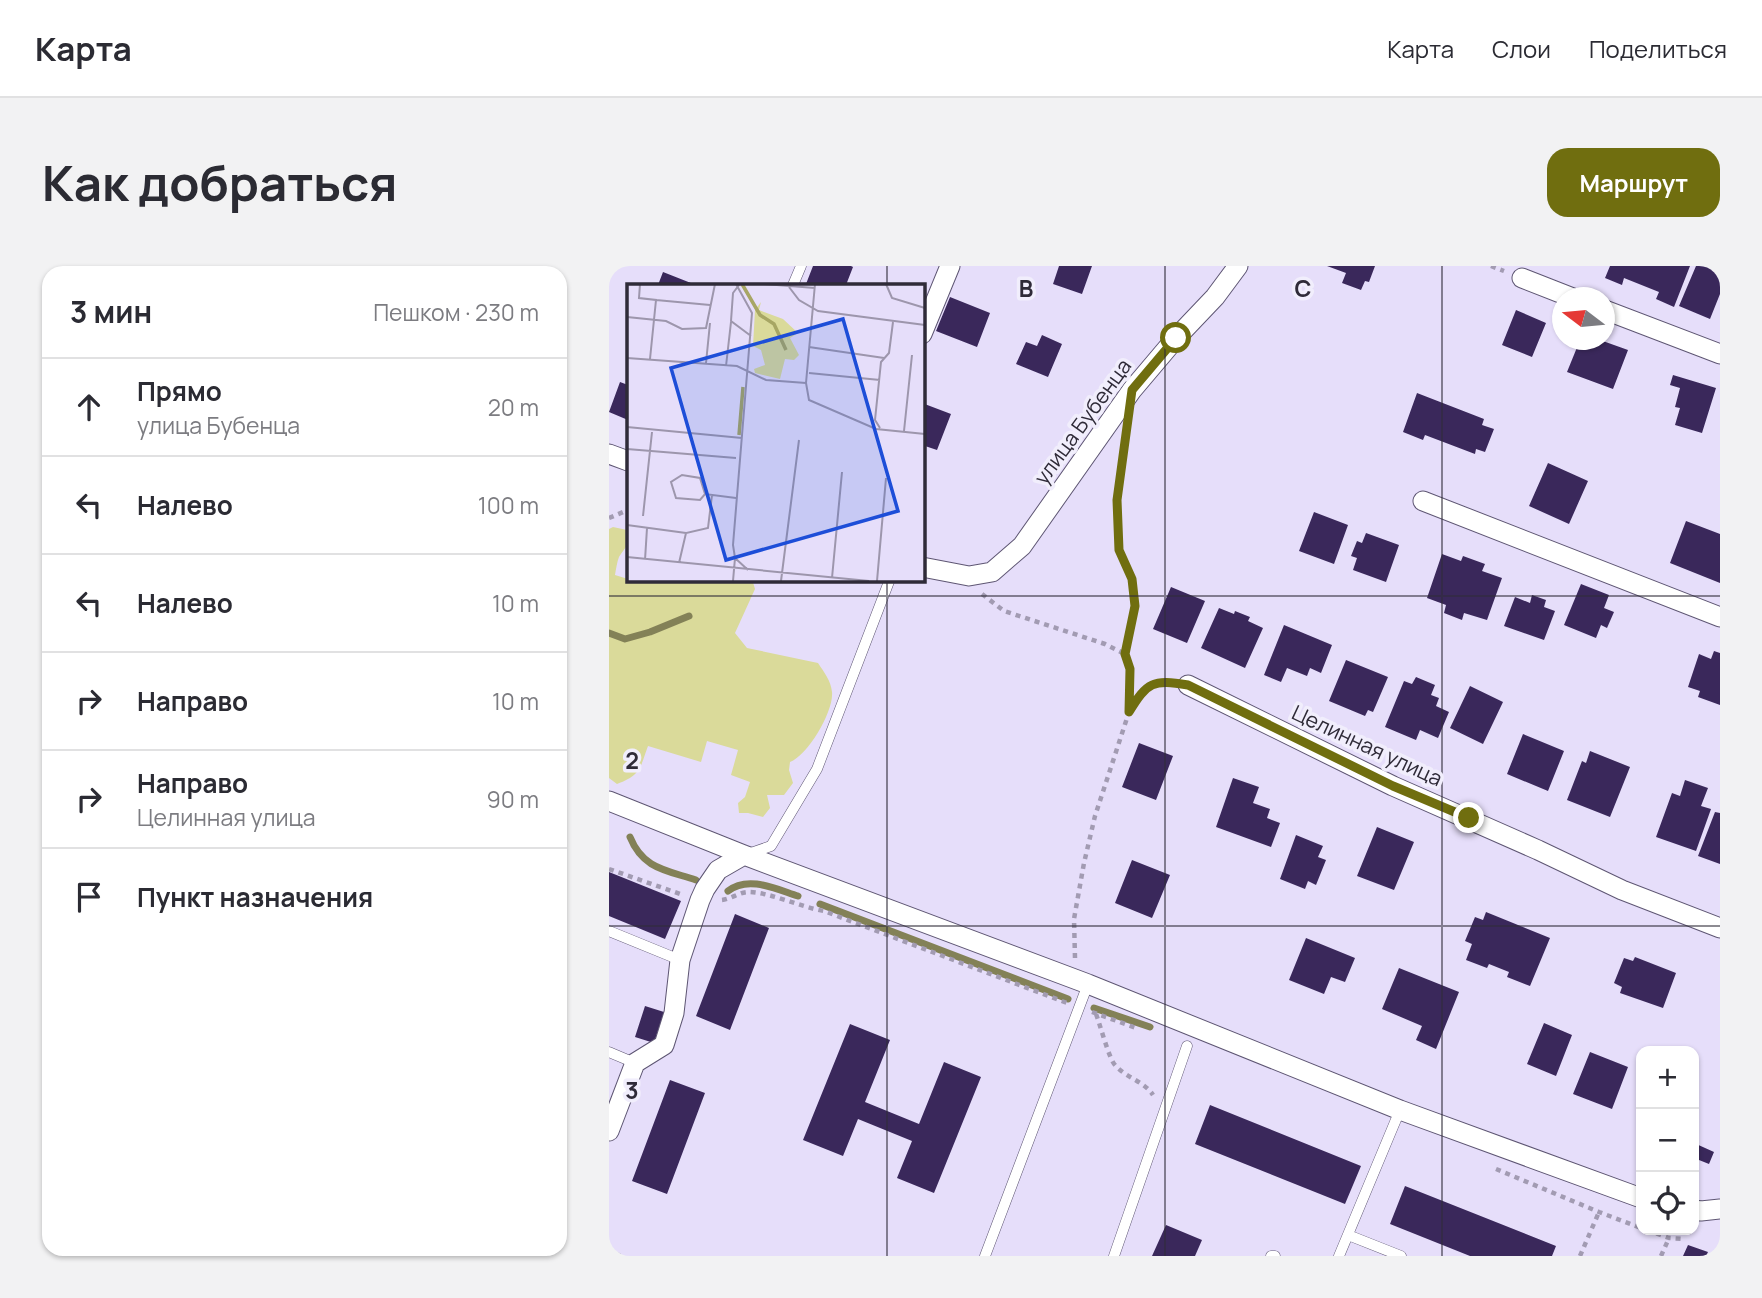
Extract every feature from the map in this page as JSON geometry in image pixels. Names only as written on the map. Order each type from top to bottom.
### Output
[{"type":"street","points":[[924,329],[950,266]]},
{"type":"street","name":"улица Бубенца","points":[[969,576],[992,572],[1022,546],[1132,390],[1215,297],[1238,266]]},
{"type":"street","points":[[1522,278],[1552,290]]},
{"type":"street","points":[[1615,314],[1720,354]]},
{"type":"street","points":[[609,454],[627,461]]},
{"type":"street","points":[[1423,501],[1720,617]]},
{"type":"street","points":[[924,568],[969,576]]},
{"type":"street","name":"Целинная улица","points":[[1188,685],[1393,786],[1622,890],[1720,928]]},
{"type":"street","points":[[609,801],[744,855],[1082,982],[1400,1110],[1636,1196]]},
{"type":"street","points":[[609,1131],[635,1062],[664,1045],[674,1013],[680,960],[705,889],[718,870],[744,855]]},
{"type":"street","points":[[1699,1211],[1720,1209]]},
{"type":"lane","points":[[793,284],[801,266]]},
{"type":"lane","points":[[744,855],[771,846],[817,769],[889,581]]},
{"type":"lane","points":[[609,931],[680,960]]},
{"type":"lane","points":[[985,1256],[1082,982]]},
{"type":"lane","points":[[1114,1256],[1187,1046]]},
{"type":"lane","points":[[609,1052],[635,1062]]},
{"type":"lane","points":[[1339,1256],[1400,1110]]},
{"type":"lane","points":[[1348,1234],[1401,1256]]},
{"type":"path","points":[[1126,431],[1117,500],[1119,550],[1132,579],[1135,606],[1125,654],[1130,669],[1129,712]]},
{"type":"path","points":[[609,518],[627,510]]},
{"type":"path","points":[[969,576],[983,596],[1005,611],[1105,644],[1125,654]]},
{"type":"path","points":[[1082,982],[1074,919],[1095,816],[1129,712],[1141,693],[1153,683],[1169,681],[1188,685]]},
{"type":"path","points":[[1096,1014],[1112,1063],[1149,1088],[1165,1114]]},
{"type":"path","points":[[1580,1256],[1599,1212]]},
{"type":"path","points":[[1660,1235],[1685,1238]]},
{"type":"path","points":[[1661,1256],[1668,1238]]},
{"type":"path","points":[[609,1248],[620,1256]]},
{"type":"green space","points":[[613,527],[627,530],[627,545],[619,557],[615,575],[627,581],[753,581],[755,589],[735,633],[747,648],[818,663],[827,677],[832,700],[819,732],[804,751],[790,762],[789,770],[793,783],[784,795],[767,795],[770,808],[763,817],[739,813],[738,803],[745,797],[750,782],[731,775],[738,750],[707,741],[701,762],[648,746],[635,774],[617,784],[609,778],[609,529]]},
{"type":"building","points":[[813,266],[853,267],[846,284],[806,284]]},
{"type":"building","points":[[1059,266],[1092,266],[1082,294],[1053,284]]},
{"type":"building","points":[[1327,266],[1375,266],[1369,282],[1365,281],[1361,290],[1342,283],[1346,273]]},
{"type":"building","points":[[1610,266],[1690,266],[1674,307],[1656,299],[1659,292],[1624,278],[1622,285],[1605,278]]},
{"type":"building","points":[[1696,266],[1720,266],[1720,294],[1710,319],[1679,306]]},
{"type":"building","points":[[663,272],[693,284],[658,284]]},
{"type":"building","points":[[950,297],[990,313],[977,347],[936,331]]},
{"type":"building","points":[[1516,310],[1546,323],[1532,357],[1502,345]]},
{"type":"building","points":[[1042,335],[1062,344],[1048,377],[1016,364],[1026,342],[1037,346]]},
{"type":"building","points":[[1615,345],[1628,350],[1613,389],[1567,372],[1576,350],[1615,350]]},
{"type":"building","points":[[1673,375],[1716,388],[1702,433],[1675,425],[1680,408],[1675,407],[1680,388],[1670,385]]},
{"type":"building","points":[[620,382],[627,385],[627,420],[609,412]]},
{"type":"building","points":[[1417,393],[1484,419],[1482,425],[1494,429],[1485,452],[1476,449],[1475,454],[1425,435],[1423,440],[1403,432]]},
{"type":"building","points":[[924,404],[951,414],[937,450],[924,446]]},
{"type":"building","points":[[1548,463],[1588,481],[1569,524],[1529,506]]},
{"type":"building","points":[[1314,512],[1348,525],[1334,564],[1299,551]]},
{"type":"building","points":[[1686,521],[1720,534],[1720,583],[1670,563]]},
{"type":"building","points":[[1366,533],[1399,545],[1386,582],[1353,570],[1357,558],[1351,556],[1357,541],[1362,543]]},
{"type":"building","points":[[1442,554],[1461,561],[1463,556],[1485,564],[1482,571],[1502,578],[1487,620],[1464,613],[1462,620],[1444,613],[1446,605],[1427,598]]},
{"type":"building","points":[[1581,584],[1609,595],[1604,608],[1614,612],[1607,628],[1601,625],[1596,638],[1564,625]]},
{"type":"building","points":[[1171,587],[1205,601],[1187,643],[1153,629]]},
{"type":"building","points":[[1532,595],[1546,600],[1544,607],[1555,611],[1544,640],[1504,626],[1515,597],[1530,603]]},
{"type":"building","points":[[1219,608],[1250,617],[1248,621],[1263,628],[1245,668],[1201,648]]},
{"type":"building","points":[[1284,625],[1332,645],[1321,673],[1310,668],[1307,676],[1287,668],[1281,682],[1264,675]]},
{"type":"building","points":[[1714,651],[1720,653],[1720,705],[1698,697],[1700,691],[1688,687],[1699,654],[1711,659]]},
{"type":"building","points":[[1346,660],[1388,677],[1373,712],[1368,710],[1365,716],[1329,701]]},
{"type":"building","points":[[1416,677],[1435,685],[1431,695],[1439,698],[1436,706],[1449,712],[1438,738],[1420,730],[1416,740],[1385,727],[1404,681],[1412,684]]},
{"type":"building","points":[[1470,686],[1503,702],[1483,744],[1450,728]]},
{"type":"building","points":[[1523,734],[1564,751],[1548,791],[1507,774]]},
{"type":"building","points":[[1139,743],[1173,756],[1156,800],[1122,787]]},
{"type":"building","points":[[1590,751],[1630,767],[1610,817],[1567,800],[1582,761],[1586,763]]},
{"type":"building","points":[[1233,778],[1259,787],[1253,803],[1270,809],[1267,818],[1280,823],[1271,847],[1216,827]]},
{"type":"building","points":[[1685,780],[1708,788],[1701,806],[1711,809],[1696,851],[1656,837],[1672,793],[1680,796]]},
{"type":"building","points":[[1715,812],[1720,813],[1720,864],[1698,856]]},
{"type":"building","points":[[1377,827],[1414,842],[1394,890],[1357,876]]},
{"type":"building","points":[[1296,835],[1323,846],[1318,857],[1326,860],[1316,885],[1308,881],[1305,889],[1280,879]]},
{"type":"building","points":[[1132,860],[1170,875],[1152,918],[1115,903]]},
{"type":"building","points":[[609,872],[681,901],[665,939],[609,916]]},
{"type":"building","points":[[1486,912],[1550,938],[1530,986],[1507,977],[1509,972],[1489,964],[1487,968],[1466,960],[1472,944],[1465,941],[1475,917],[1483,920]]},
{"type":"building","points":[[735,914],[769,928],[730,1030],[696,1016]]},
{"type":"building","points":[[1306,938],[1355,958],[1345,982],[1331,977],[1324,994],[1289,980]]},
{"type":"building","points":[[1635,957],[1676,973],[1663,1008],[1620,993],[1622,987],[1614,983],[1624,958],[1633,961]]},
{"type":"building","points":[[1399,968],[1459,992],[1436,1049],[1416,1040],[1422,1026],[1382,1009]]},
{"type":"building","points":[[645,1006],[664,1012],[654,1043],[635,1037]]},
{"type":"building","points":[[1544,1023],[1572,1035],[1556,1076],[1527,1064]]},
{"type":"building","points":[[850,1024],[890,1040],[865,1102],[919,1124],[944,1062],[981,1077],[934,1193],[897,1178],[912,1141],[858,1119],[843,1156],[803,1140]]},
{"type":"building","points":[[1590,1052],[1628,1067],[1612,1109],[1573,1094]]},
{"type":"building","points":[[670,1080],[705,1093],[667,1194],[632,1181]]},
{"type":"building","points":[[1210,1105],[1361,1166],[1345,1204],[1195,1144]]},
{"type":"building","points":[[1699,1145],[1714,1152],[1709,1164],[1699,1160]]},
{"type":"building","points":[[1405,1186],[1556,1246],[1552,1256],[1470,1256],[1390,1224]]},
{"type":"building","points":[[1166,1225],[1202,1240],[1195,1256],[1152,1256]]},
{"type":"building","points":[[1688,1245],[1708,1252],[1706,1256],[1683,1256]]},
{"type":"waterway","points":[[609,633],[625,639],[689,616]]},
{"type":"waterway","points":[[630,837],[635,848],[649,862],[696,880]]},
{"type":"waterway","points":[[728,891],[736,886],[753,884],[798,896]]},
{"type":"waterway","points":[[820,904],[1068,999]]},
{"type":"waterway","points":[[1094,1008],[1150,1027]]},
{"type":"route","points":[[1176,338],[1132,390],[1117,500],[1119,550],[1132,579],[1135,606],[1125,654],[1130,669],[1129,712],[1141,693],[1153,683],[1169,681],[1188,685],[1393,786],[1469,818]]}]
